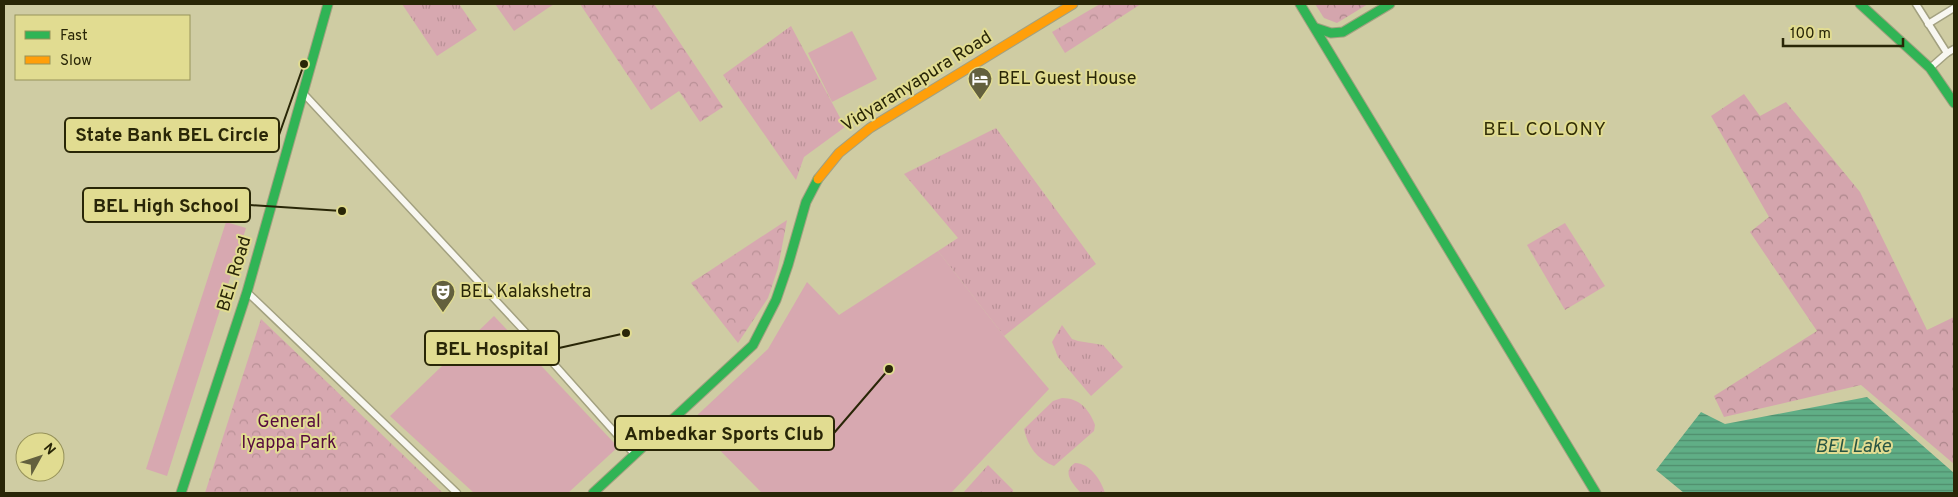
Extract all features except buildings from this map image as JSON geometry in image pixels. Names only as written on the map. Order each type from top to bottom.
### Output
[{"type":"main road","name":"BEL Road","points":[[181,493],[247,292],[328,4]]},
{"type":"main road","name":"Vidyaranyapura Road","points":[[593,493],[753,346],[776,302],[813,188],[842,150],[876,123],[941,86],[1073,4]]},
{"type":"main road","points":[[1300,4],[1596,493]]},
{"type":"main road","points":[[1316,28],[1331,33],[1343,32],[1390,4]]},
{"type":"main road","points":[[1860,4],[1930,68],[1954,103]]},
{"type":"street","points":[[1916,4],[1947,52]]},
{"type":"street","points":[[1928,24],[1952,7]]},
{"type":"street","points":[[1930,68],[1947,52],[1954,49]]},
{"type":"street","points":[[304,94],[521,328],[635,455]]},
{"type":"street","points":[[247,292],[457,493]]},
{"type":"green space","points":[[402,4],[459,4],[477,30],[437,56]]},
{"type":"green space","points":[[495,4],[554,4],[514,31]]},
{"type":"green space","points":[[580,4],[654,4],[723,107],[700,122],[679,91],[651,110]]},
{"type":"green space","points":[[1100,4],[1141,4],[1065,53],[1052,32]]},
{"type":"green space","points":[[1315,4],[1368,4],[1337,23],[1324,18]]},
{"type":"green space","points":[[791,26],[845,127],[804,157],[796,180],[723,75]]},
{"type":"green space","points":[[852,31],[877,79],[832,102],[808,53]]},
{"type":"green space","points":[[1744,94],[1760,116],[1786,102],[1860,192],[1927,330],[1954,317],[1954,464],[1861,385],[1724,417],[1714,396],[1817,331],[1750,232],[1769,217],[1711,116]]},
{"type":"green space","points":[[996,128],[1096,264],[1004,336],[938,251],[958,238],[904,174]]},
{"type":"green space","points":[[787,220],[778,268],[768,298],[738,343],[691,283]]},
{"type":"green space","points":[[226,222],[246,228],[167,476],[146,469]]},
{"type":"green space","points":[[1565,223],[1605,286],[1565,310],[1527,245]]},
{"type":"green space","points":[[938,251],[1004,336],[1049,389],[951,493],[762,493],[691,421],[768,349],[807,282],[839,315]]},
{"type":"green space","points":[[494,316],[618,447],[568,493],[474,493],[390,416]]},
{"type":"green space","name":"General Iyappa Park","points":[[261,319],[443,493],[205,493]]},
{"type":"green space","points":[[1062,325],[1072,339],[1103,345],[1123,367],[1091,396],[1058,357],[1052,342]]},
{"type":"green space","points":[[1062,398],[1073,400],[1083,406],[1090,414],[1095,425],[1094,431],[1054,466],[1034,452],[1024,429],[1053,401]]},
{"type":"green space","points":[[1075,463],[1085,466],[1094,473],[1105,493],[1081,493],[1072,482],[1069,474],[1069,470]]},
{"type":"green space","points":[[988,465],[1013,490],[1013,493],[963,493]]},
{"type":"water","name":"BEL Lake","points":[[1867,397],[1954,473],[1954,493],[1684,493],[1656,470],[1701,412],[1725,424]]},
{"type":"traffic: fast","points":[[181,493],[247,292],[328,4]]},
{"type":"traffic: fast","points":[[1300,4],[1596,493]]},
{"type":"traffic: fast","points":[[1316,28],[1331,33],[1343,32],[1390,4]]},
{"type":"traffic: fast","points":[[1860,4],[1930,68],[1954,103]]},
{"type":"traffic: fast","points":[[593,493],[753,345],[776,300],[806,202],[818,179]]},
{"type":"traffic: slow","points":[[818,179],[839,153],[870,128],[1073,4]]},
{"type":"place","name":"State Bank BEL Circle","points":[[304,64]]},
{"type":"place","name":"BEL Guest House","points":[[980,100]]},
{"type":"place","name":"BEL High School","points":[[342,211]]},
{"type":"place","name":"BEL Kalakshetra","points":[[443,313]]},
{"type":"place","name":"BEL Hospital","points":[[626,333]]},
{"type":"place","name":"Ambedkar Sports Club","points":[[889,369]]},
{"type":"district","name":"BEL COLONY","points":[[1545,130]]}]
